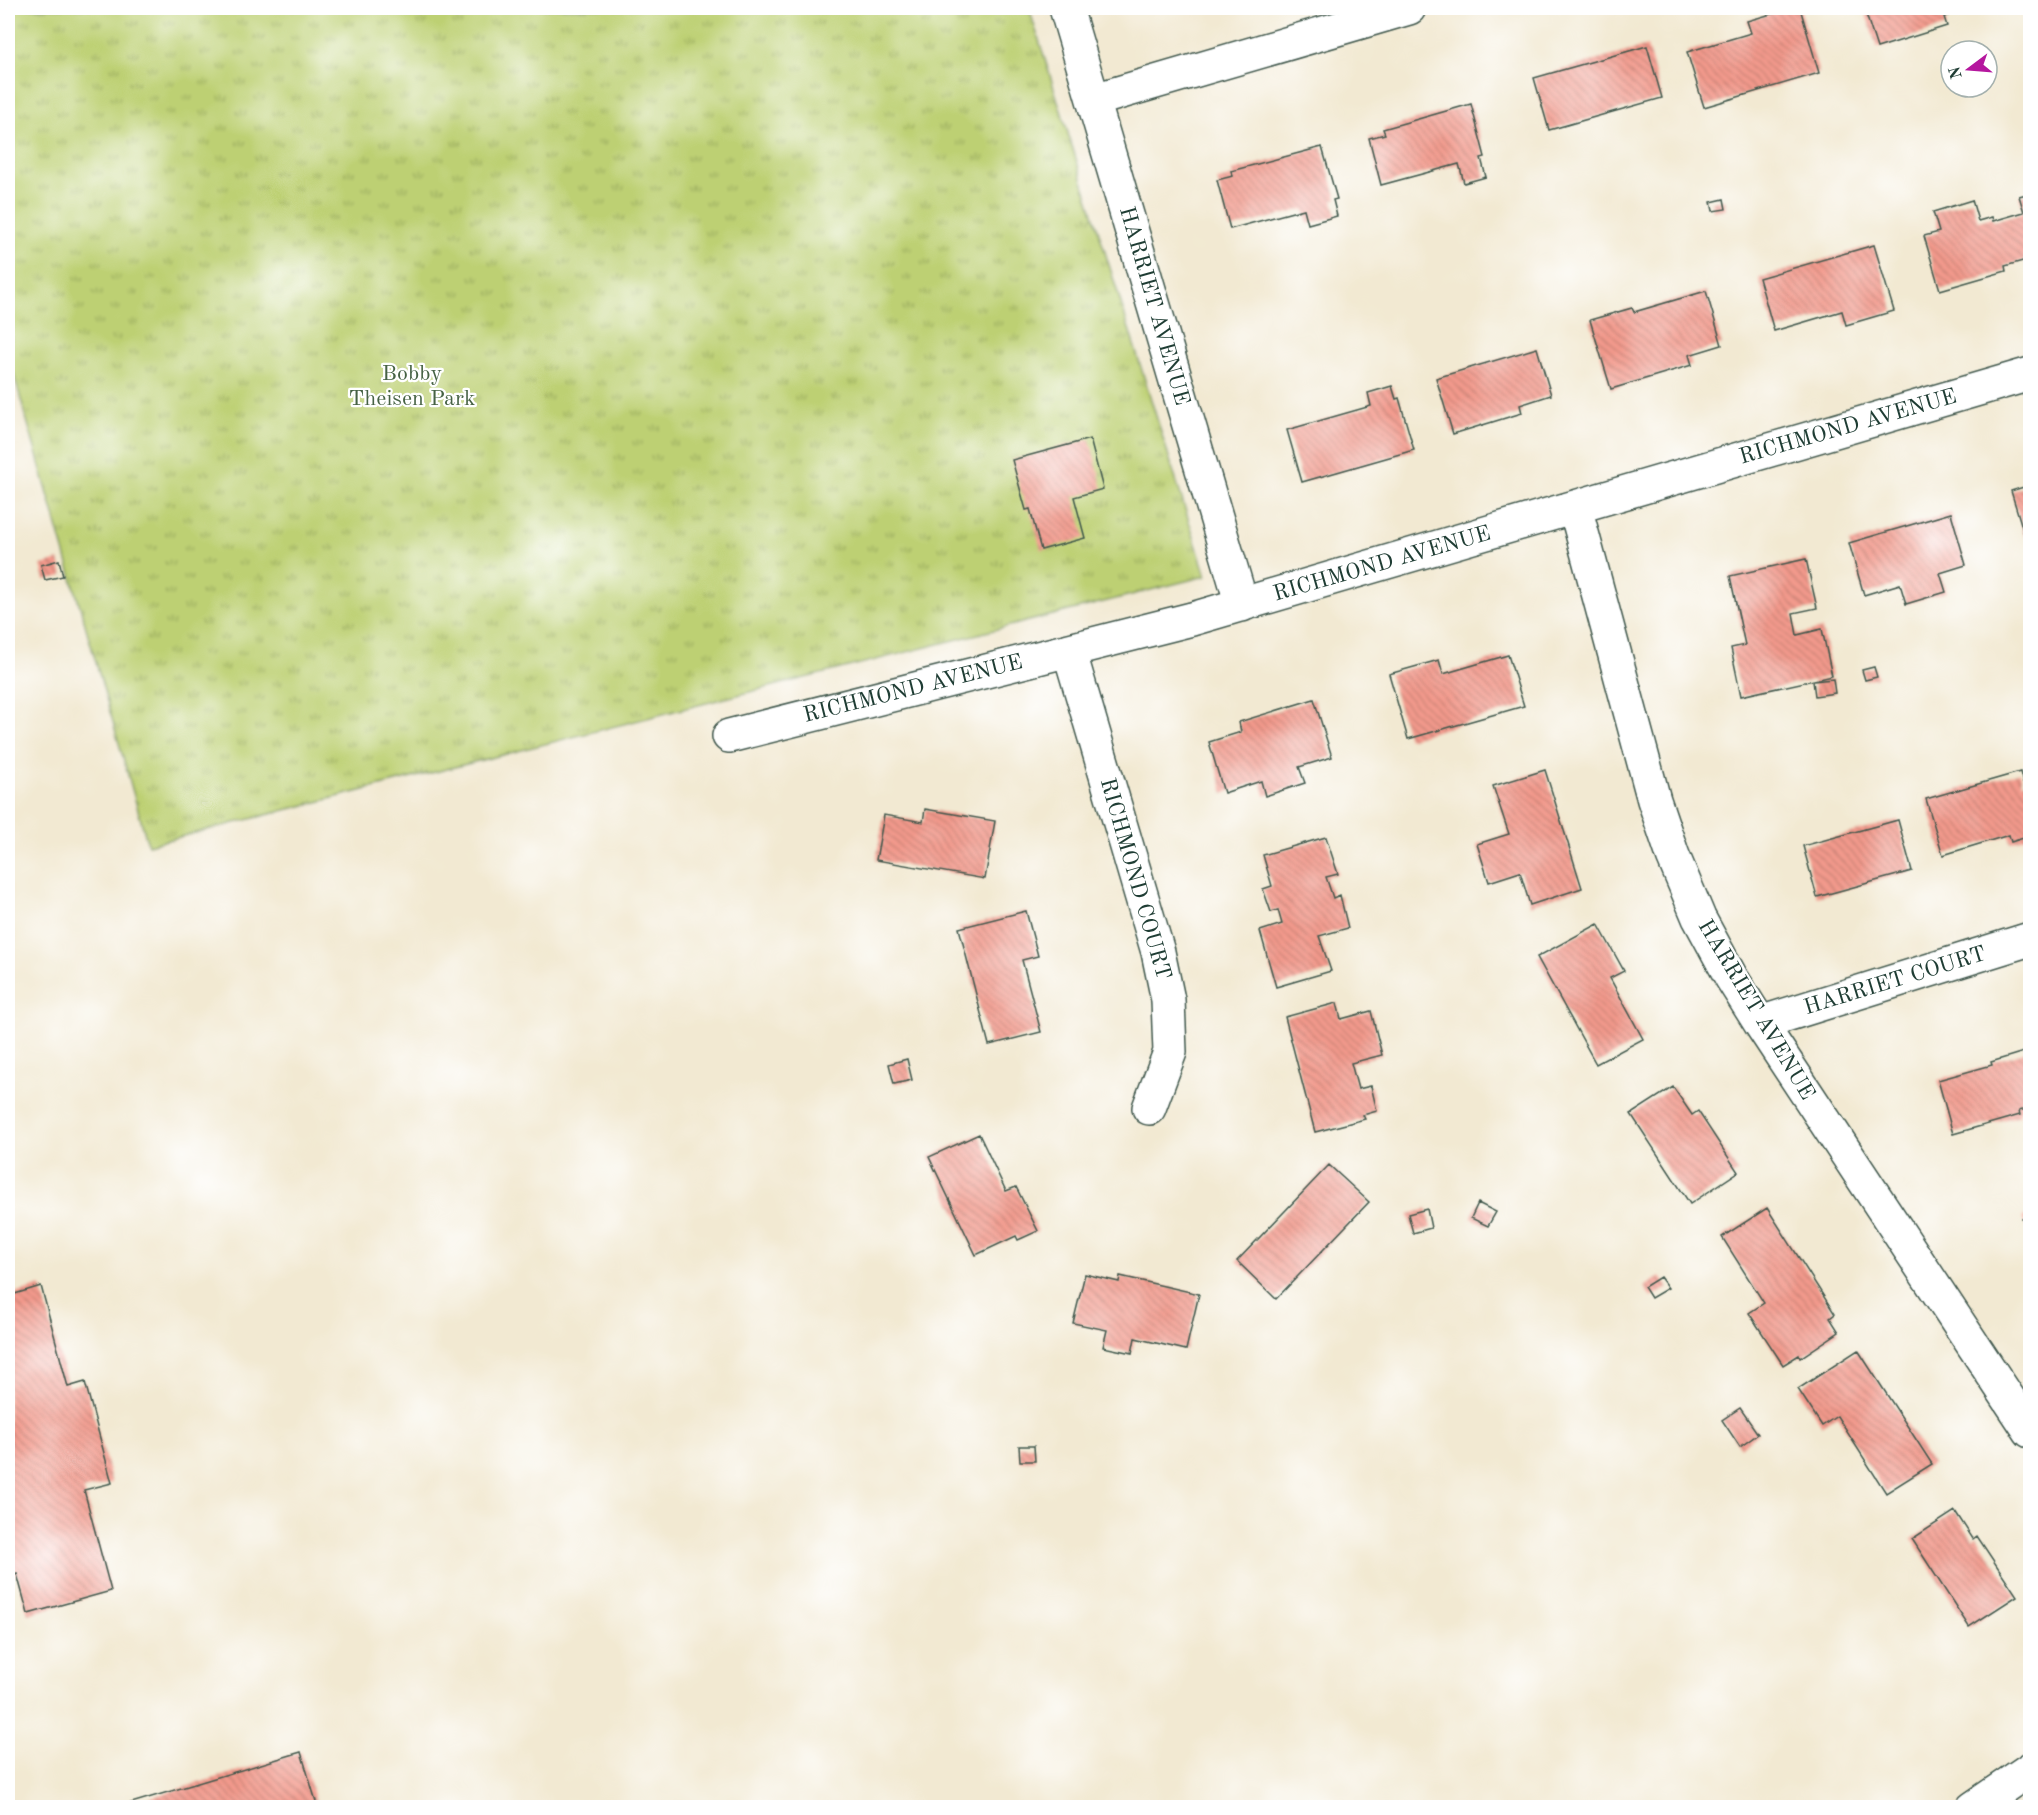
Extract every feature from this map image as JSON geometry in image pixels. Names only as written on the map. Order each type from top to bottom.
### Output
[{"type":"street","name":"HARRIET AVENUE","points":[[1066,8],[1242,605]]},
{"type":"street","points":[[1094,100],[1409,8]]},
{"type":"street","name":"RICHMOND AVENUE","points":[[729,736],[1192,620],[2031,374]]},
{"type":"street","name":"HARRIET AVENUE","points":[[1575,507],[1654,800],[1673,856],[1699,918],[1731,977],[1760,1023],[2031,1431]]},
{"type":"street","name":"RICHMOND COURT","points":[[1069,650],[1158,952],[1168,1000],[1170,1052],[1149,1108]]},
{"type":"street","name":"HARRIET COURT","points":[[1760,1023],[2031,939]]},
{"type":"street","points":[[1989,1803],[2031,1769]]},
{"type":"green space","name":"Bobby Theisen Park","points":[[8,8],[1029,8],[1206,576],[148,845],[8,354]]},
{"type":"building","points":[[1792,8],[1800,8],[1819,73],[1704,107],[1687,52],[1751,33],[1747,21]]},
{"type":"building","points":[[1864,8],[1972,8],[1944,17],[1947,26],[1877,48]]},
{"type":"building","points":[[1647,46],[1662,98],[1549,130],[1534,78]]},
{"type":"building","points":[[1471,104],[1485,157],[1481,158],[1486,177],[1464,183],[1459,164],[1381,185],[1369,138],[1385,134],[1383,129]]},
{"type":"building","points":[[1322,147],[1337,199],[1333,200],[1337,216],[1308,224],[1304,209],[1230,229],[1217,180],[1233,176],[1231,171]]},
{"type":"building","points":[[2030,193],[2030,259],[2005,266],[2006,271],[1940,290],[1924,236],[1939,232],[1933,212],[1972,200],[1978,221],[1992,217],[1993,221],[2024,212],[2019,196]]},
{"type":"building","points":[[1724,199],[1726,209],[1713,211],[1711,202]]},
{"type":"building","points":[[1874,245],[1894,311],[1846,325],[1842,311],[1774,331],[1759,278]]},
{"type":"building","points":[[1706,291],[1722,345],[1689,355],[1692,365],[1611,389],[1590,320],[1632,308],[1634,312]]},
{"type":"building","points":[[1537,348],[1551,395],[1520,405],[1522,413],[1453,434],[1436,378]]},
{"type":"building","points":[[1392,386],[1396,399],[1399,398],[1414,450],[1302,482],[1287,430],[1371,406],[1368,393]]},
{"type":"building","points":[[1090,439],[1103,489],[1074,497],[1085,538],[1041,550],[1030,509],[1026,510],[1012,460]]},
{"type":"building","points":[[2030,485],[2030,535],[2025,537],[2011,491]]},
{"type":"building","points":[[1951,513],[1966,565],[1940,573],[1946,592],[1906,604],[1900,584],[1864,595],[1849,543]]},
{"type":"building","points":[[1806,559],[1817,608],[1793,613],[1797,635],[1822,629],[1832,676],[1741,696],[1731,648],[1745,645],[1730,576]]},
{"type":"building","points":[[59,560],[63,576],[45,580],[41,565]]},
{"type":"building","points":[[1508,655],[1524,706],[1408,739],[1389,674],[1439,660],[1443,674]]},
{"type":"building","points":[[1874,667],[1877,677],[1865,680],[1862,670]]},
{"type":"building","points":[[1833,679],[1835,693],[1815,696],[1813,681]]},
{"type":"building","points":[[1314,699],[1332,757],[1299,767],[1305,783],[1265,796],[1261,781],[1224,793],[1209,742],[1241,732],[1239,722]]},
{"type":"building","points":[[1545,770],[1582,888],[1530,905],[1520,872],[1489,882],[1477,844],[1509,834],[1493,786]]},
{"type":"building","points":[[2020,772],[2023,783],[2030,781],[2030,836],[2011,842],[2009,835],[1943,855],[1926,799]]},
{"type":"building","points":[[925,809],[995,821],[985,879],[876,860],[884,815],[923,822]]},
{"type":"building","points":[[1898,820],[1912,871],[1817,897],[1803,846]]},
{"type":"building","points":[[1326,837],[1338,874],[1326,877],[1333,898],[1340,895],[1348,928],[1319,936],[1331,971],[1276,987],[1260,931],[1282,924],[1278,910],[1271,912],[1263,889],[1272,886],[1263,855]]},
{"type":"building","points":[[1026,911],[1038,956],[1022,960],[1041,1032],[989,1045],[959,928]]},
{"type":"building","points":[[1598,924],[1624,971],[1610,978],[1643,1039],[1596,1064],[1537,957]]},
{"type":"building","points":[[1337,1003],[1341,1019],[1371,1011],[1382,1055],[1351,1063],[1358,1089],[1371,1086],[1377,1111],[1363,1115],[1365,1119],[1315,1132],[1285,1017]]},
{"type":"building","points":[[2030,1050],[2030,1108],[2019,1111],[2020,1115],[1953,1134],[1938,1080],[1992,1065],[1991,1062]]},
{"type":"building","points":[[907,1059],[912,1080],[894,1084],[889,1064]]},
{"type":"building","points":[[1673,1087],[1692,1115],[1698,1111],[1738,1172],[1690,1204],[1631,1114]]},
{"type":"building","points":[[979,1134],[1006,1191],[1016,1187],[1038,1231],[1018,1240],[1016,1236],[976,1255],[929,1157]]},
{"type":"building","points":[[1329,1165],[1369,1202],[1276,1299],[1237,1261]]},
{"type":"building","points":[[1478,1203],[1496,1212],[1488,1226],[1471,1218]]},
{"type":"building","points":[[1767,1208],[1835,1314],[1830,1318],[1839,1332],[1800,1358],[1799,1355],[1783,1365],[1749,1313],[1764,1303],[1722,1237]]},
{"type":"building","points":[[1427,1209],[1431,1228],[1413,1233],[1408,1214]]},
{"type":"building","points":[[2030,1213],[2030,1231],[2022,1218]]},
{"type":"building","points":[[1085,1274],[1119,1282],[1120,1276],[1199,1294],[1186,1350],[1135,1338],[1132,1353],[1103,1347],[1107,1330],[1073,1323]]},
{"type":"building","points":[[1660,1277],[1668,1288],[1651,1298],[1644,1287]]},
{"type":"building","points":[[41,1286],[68,1387],[85,1382],[112,1483],[84,1490],[111,1591],[28,1614],[17,1574],[11,1576],[8,1564],[8,1296]]},
{"type":"building","points":[[1858,1350],[1932,1464],[1886,1493],[1837,1416],[1822,1426],[1798,1389]]},
{"type":"building","points":[[1740,1408],[1758,1434],[1740,1447],[1722,1420]]},
{"type":"building","points":[[1019,1446],[1034,1446],[1035,1461],[1020,1461]]},
{"type":"building","points":[[1955,1511],[1973,1539],[1977,1536],[2017,1596],[1969,1627],[1912,1539]]},
{"type":"building","points":[[301,1752],[318,1808],[118,1808],[118,1807]]}]
